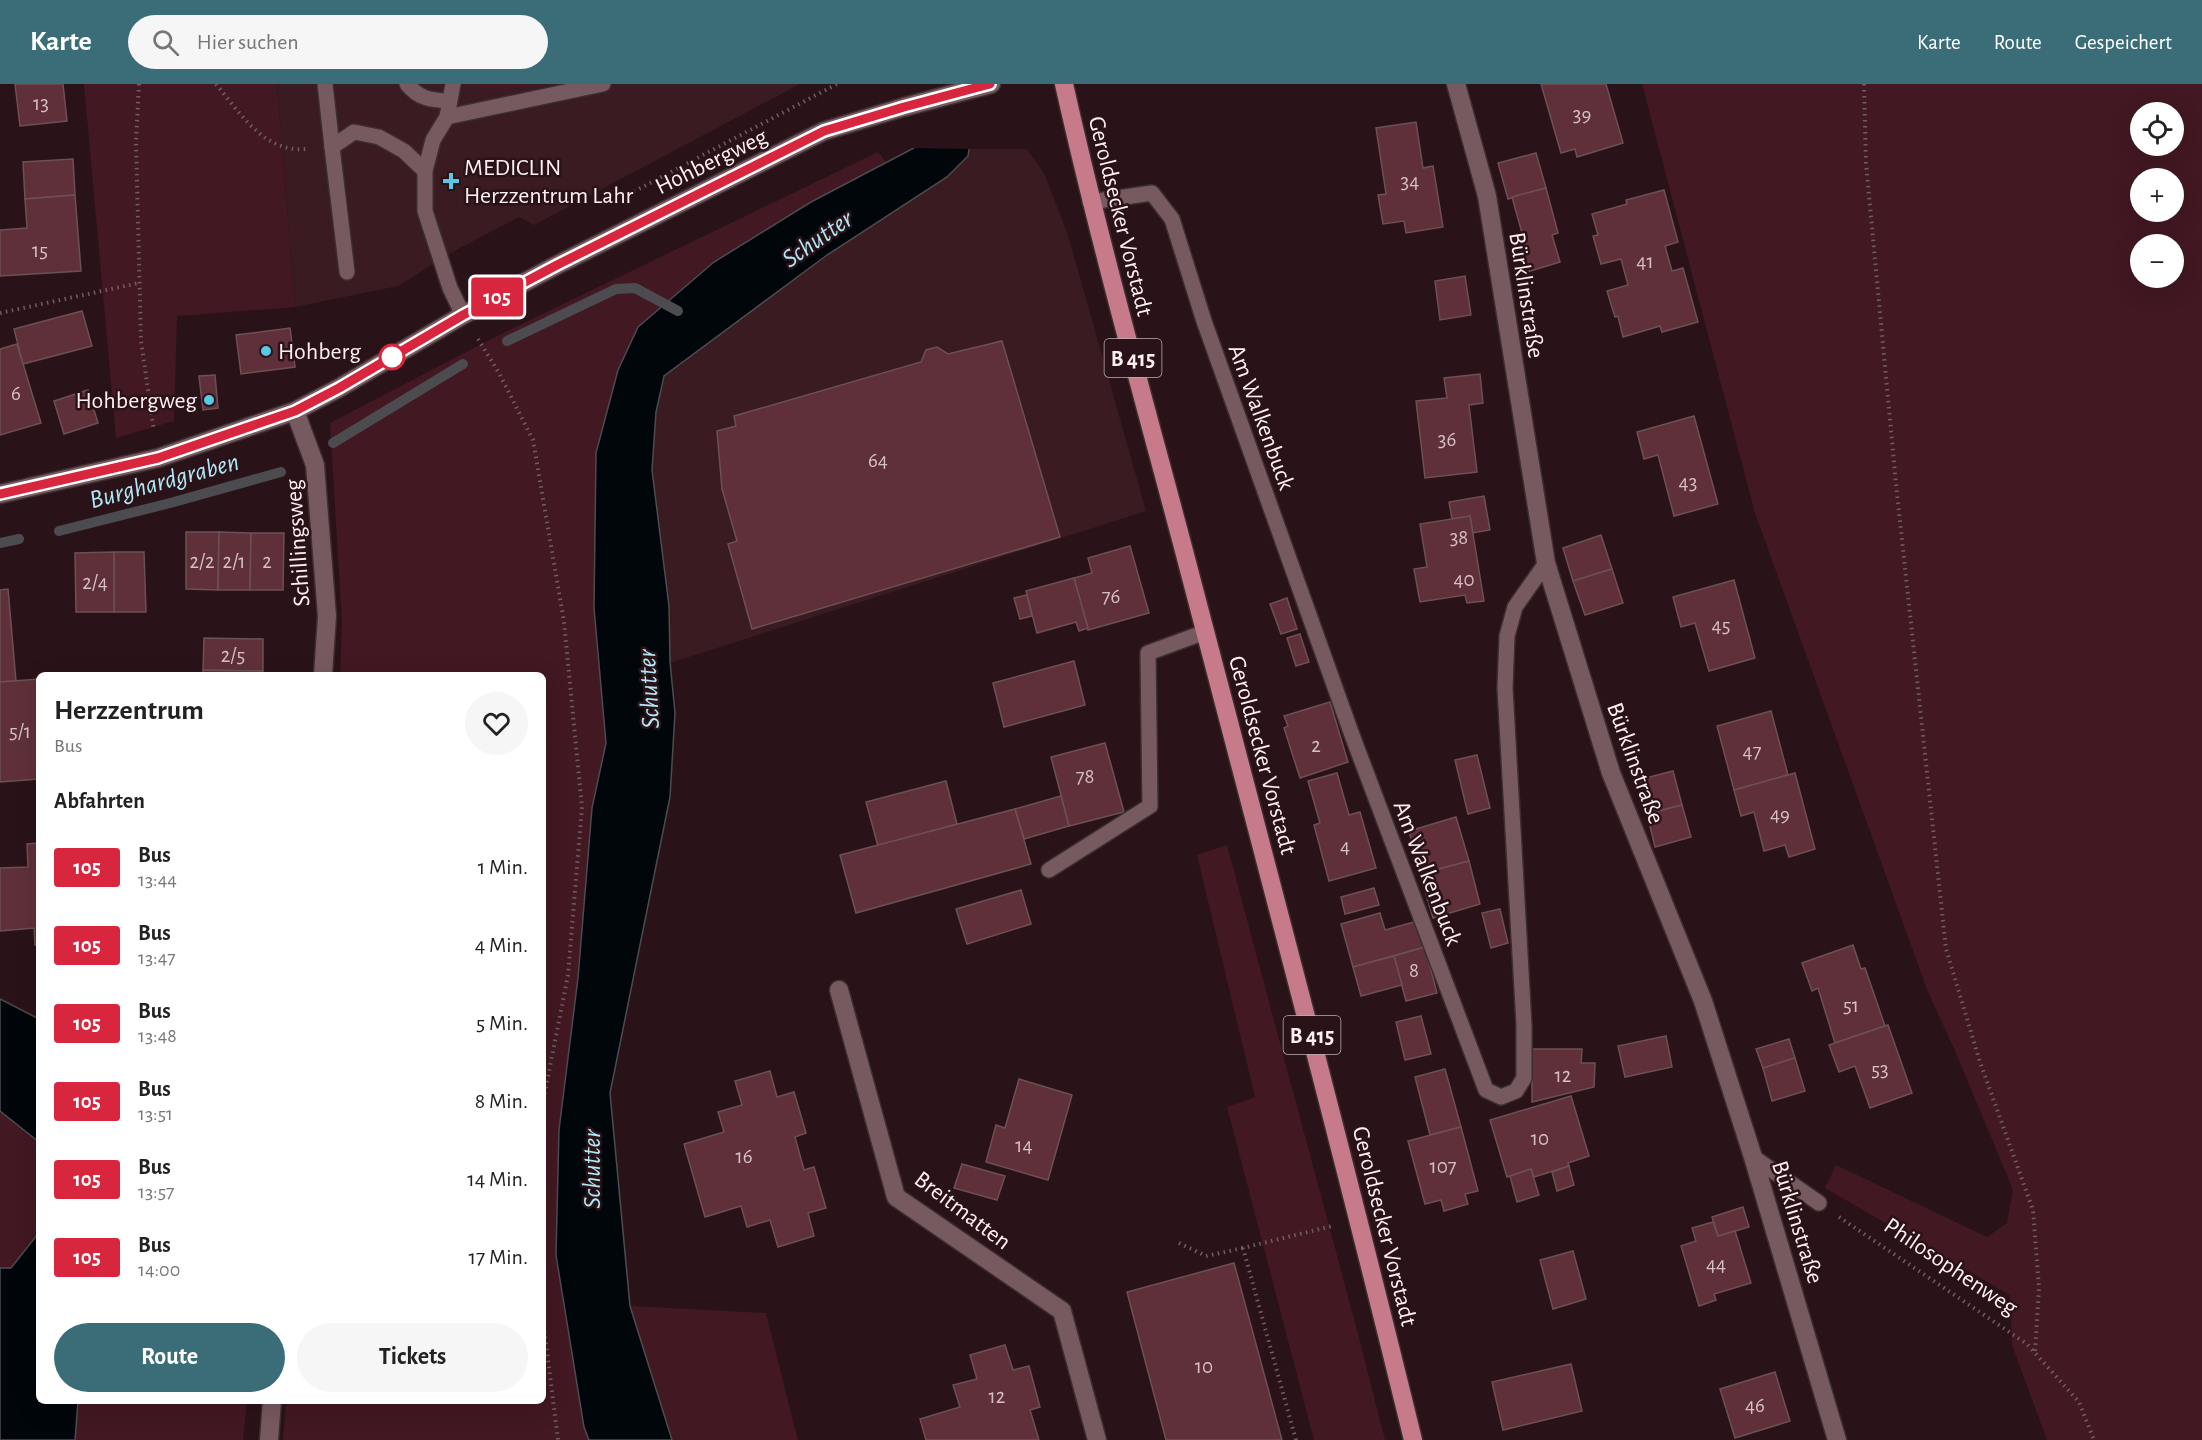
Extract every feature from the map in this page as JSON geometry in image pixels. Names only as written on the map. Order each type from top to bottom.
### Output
[{"type":"main road","name":"Geroldsecker Vorstadt","points":[[1064,84],[1090,202],[1359,1219],[1413,1440]]},
{"type":"street","name":"Hohbergweg","points":[[0,494],[158,458],[295,411],[339,388],[463,315],[557,265],[824,131],[991,84]]},
{"type":"street","name":"Bürklinstraße","points":[[1456,84],[1487,196],[1546,563],[1611,773],[1703,1001],[1753,1157],[1837,1440]]},
{"type":"street","name":"Schillingsweg","points":[[295,411],[315,465],[327,616],[323,672]]},
{"type":"street","name":"Breitmatten","points":[[839,990],[896,1197],[1062,1311],[1097,1440]]},
{"type":"street","points":[[269,1440],[272,1404]]},
{"type":"lane","points":[[325,84],[347,272]]},
{"type":"lane","points":[[407,84],[415,94],[430,100],[449,101]]},
{"type":"lane","points":[[453,84],[447,117],[433,140],[425,171],[425,211],[450,288],[463,315]]},
{"type":"lane","points":[[447,117],[603,84]]},
{"type":"lane","points":[[332,147],[354,132],[379,136],[404,151],[425,171]]},
{"type":"lane","name":"Am Walkenbuck","points":[[1090,202],[1152,193],[1172,219],[1204,321],[1352,735],[1486,1090],[1501,1097],[1516,1091],[1524,1078],[1524,1026],[1505,688],[1508,636],[1515,607],[1546,563]]},
{"type":"lane","points":[[1049,870],[1150,806],[1148,653],[1205,632]]},
{"type":"lane","points":[[1753,1157],[1819,1203]]},
{"type":"path","points":[[139,84],[136,141],[141,341],[158,458]]},
{"type":"path","points":[[216,84],[255,130],[273,144],[282,146]]},
{"type":"path","points":[[618,200],[837,84]]},
{"type":"path","points":[[1864,84],[1866,163],[1896,484],[1946,949],[1980,1062],[2033,1210],[2039,1288],[2035,1352]]},
{"type":"path","points":[[0,313],[139,283]]},
{"type":"path","points":[[463,315],[499,373],[533,440],[564,622],[582,807],[568,975],[546,1087]]},
{"type":"path","name":"Philosophenweg","points":[[1819,1203],[2035,1352],[2079,1402],[2094,1440]]},
{"type":"path","points":[[1179,1244],[1206,1257],[1359,1219]]},
{"type":"path","points":[[1244,1248],[1296,1440]]},
{"type":"path","points":[[546,1343],[558,1440]]},
{"type":"shaded area","points":[[84,84],[277,84],[295,307],[177,316],[174,421],[116,438]]},
{"type":"shaded area","name":"MEDICLIN Herzzentrum Lahr","points":[[277,84],[800,84],[534,225],[519,217],[456,250],[398,286],[295,307]]},
{"type":"shaded area","points":[[475,84],[538,84],[492,93],[477,89]]},
{"type":"shaded area","points":[[1642,84],[2202,84],[2202,1440],[2047,1440],[2012,1345],[2010,1295],[1825,1188],[1836,1165],[1987,1237],[2007,1223],[2013,1190],[1928,992],[1755,513]]},
{"type":"shaded area","points":[[969,149],[1027,149],[1044,173],[1068,235],[1146,511],[670,663],[669,606],[652,470],[656,412],[665,376],[827,255],[947,177]]},
{"type":"shaded area","points":[[878,152],[887,163],[811,202],[638,327],[618,370],[596,453],[594,608],[606,743],[592,808],[578,978],[559,1130],[556,1255],[584,1426],[589,1440],[283,1440],[286,1404],[546,1404],[546,672],[340,672],[342,623],[330,423],[499,335]]},
{"type":"shaded area","points":[[1227,845],[1385,1440],[1314,1440],[1227,1107],[1255,1097],[1197,855]]},
{"type":"shaded area","points":[[0,1111],[36,1140],[36,1237],[11,1268],[0,1268]]},
{"type":"shaded area","points":[[630,1306],[766,1313],[798,1440],[672,1440]]},
{"type":"shaded area","points":[[78,1404],[247,1404],[243,1440],[75,1440]]},
{"type":"water","name":"Schutter","points":[[927,84],[981,84],[968,156],[947,177],[827,255],[664,376],[656,412],[652,470],[669,606],[670,662],[675,713],[670,797],[610,1093],[630,1306],[672,1440],[589,1440],[584,1427],[556,1255],[559,1130],[578,978],[592,808],[606,743],[594,608],[596,453],[618,370],[638,327],[714,262],[811,202],[914,148]]},
{"type":"water","points":[[0,999],[36,1017],[36,1140],[0,1111]]},
{"type":"water","points":[[36,1237],[36,1404],[78,1404],[75,1440],[0,1440],[0,1268],[11,1268]]},
{"type":"pier","points":[[924,84],[984,84],[972,149],[909,148]]},
{"type":"building","points":[[15,84],[63,84],[67,121],[20,126]]},
{"type":"building","points":[[1541,84],[1606,84],[1623,143],[1577,157],[1575,149],[1561,153]]},
{"type":"building","points":[[1416,122],[1423,168],[1433,166],[1443,227],[1406,233],[1404,221],[1383,224],[1378,195],[1386,194],[1376,128]]},
{"type":"building","points":[[1536,153],[1546,188],[1508,199],[1498,163]]},
{"type":"building","points":[[73,159],[75,195],[25,199],[23,162]]},
{"type":"building","points":[[1546,188],[1558,233],[1552,235],[1560,262],[1527,272],[1519,242],[1524,240],[1512,197]]},
{"type":"building","points":[[1664,190],[1678,242],[1665,246],[1672,271],[1683,268],[1698,322],[1662,332],[1660,326],[1623,337],[1618,316],[1615,317],[1607,291],[1628,285],[1621,259],[1601,264],[1593,236],[1598,235],[1592,214],[1627,204],[1626,200]]},
{"type":"building","points":[[75,195],[81,271],[0,276],[0,230],[27,228],[25,199]]},
{"type":"building","points":[[1465,276],[1471,315],[1440,320],[1435,281]]},
{"type":"building","points":[[82,311],[92,346],[23,364],[14,329]]},
{"type":"building","name":"Hohberg","points":[[290,328],[295,367],[241,374],[236,335]]},
{"type":"building","points":[[1002,341],[1060,537],[752,629],[728,544],[737,541],[722,489],[717,431],[736,426],[734,416],[921,362],[926,350],[937,347],[948,354]]},
{"type":"building","points":[[17,344],[41,423],[0,435],[0,349]]},
{"type":"building","points":[[1480,374],[1483,403],[1469,405],[1477,472],[1425,478],[1416,401],[1447,398],[1444,378]]},
{"type":"building","name":"Hohbergweg","points":[[215,375],[218,408],[203,410],[199,376]]},
{"type":"building","points":[[88,390],[98,423],[64,434],[54,401]]},
{"type":"building","points":[[1694,416],[1718,504],[1674,516],[1658,455],[1644,459],[1637,432]]},
{"type":"building","points":[[1484,496],[1490,530],[1473,533],[1470,516],[1452,519],[1449,502]]},
{"type":"building","points":[[1470,516],[1484,601],[1467,603],[1465,595],[1420,602],[1414,569],[1427,567],[1420,524]]},
{"type":"building","points":[[186,532],[219,532],[218,590],[186,589]]},
{"type":"building","points":[[219,532],[251,533],[250,590],[218,590]]},
{"type":"building","points":[[251,533],[284,533],[283,590],[250,590]]},
{"type":"building","points":[[1601,535],[1612,569],[1573,581],[1563,548]]},
{"type":"building","points":[[1130,546],[1149,613],[1088,630],[1074,578],[1092,573],[1088,558]]},
{"type":"building","points":[[114,552],[144,552],[146,612],[114,612]]},
{"type":"building","points":[[114,552],[114,612],[76,612],[75,553]]},
{"type":"building","points":[[1612,569],[1623,603],[1585,615],[1573,581]]},
{"type":"building","points":[[1074,578],[1088,628],[1079,631],[1076,622],[1037,633],[1026,591]]},
{"type":"building","points":[[1734,580],[1755,658],[1709,671],[1695,623],[1681,627],[1673,597]]},
{"type":"building","points":[[8,589],[16,681],[0,682],[0,590]]},
{"type":"building","points":[[1027,595],[1032,616],[1020,619],[1014,598]]},
{"type":"building","points":[[1287,598],[1297,629],[1281,634],[1270,604]]},
{"type":"building","points":[[1300,634],[1309,662],[1296,666],[1287,638]]},
{"type":"building","points":[[204,638],[263,639],[263,671],[203,670]]},
{"type":"building","points":[[1074,661],[1085,705],[1004,727],[993,683]]},
{"type":"building","points":[[203,670],[263,671],[263,672],[203,672]]},
{"type":"building","points":[[36,679],[36,779],[0,782],[0,682]]},
{"type":"building","points":[[1330,702],[1348,762],[1300,778],[1284,728],[1288,726],[1284,716]]},
{"type":"building","points":[[1771,711],[1788,775],[1734,790],[1717,726]]},
{"type":"building","points":[[1105,743],[1124,812],[1069,826],[1051,757]]},
{"type":"building","points":[[1477,755],[1490,808],[1468,814],[1455,760]]},
{"type":"building","points":[[1673,771],[1682,805],[1647,814],[1638,780]]},
{"type":"building","points":[[1337,773],[1349,815],[1360,812],[1376,868],[1329,881],[1314,825],[1320,823],[1308,781]]},
{"type":"building","points":[[1795,773],[1815,849],[1789,857],[1785,845],[1764,851],[1754,812],[1741,816],[1734,790]]},
{"type":"building","points":[[946,781],[957,824],[878,846],[866,802]]},
{"type":"building","points":[[1061,796],[1069,826],[1024,839],[1015,809]]},
{"type":"building","points":[[1682,805],[1691,837],[1655,847],[1647,814]]},
{"type":"building","points":[[1015,809],[1031,864],[856,913],[840,855]]},
{"type":"building","points":[[1456,817],[1469,861],[1420,874],[1409,831]]},
{"type":"building","points":[[36,843],[36,945],[34,928],[0,931],[0,868],[28,867],[27,844]]},
{"type":"building","points":[[1469,861],[1480,904],[1433,918],[1420,874]]},
{"type":"building","points":[[1374,888],[1379,905],[1345,914],[1341,897]]},
{"type":"building","points":[[1021,890],[1031,924],[967,944],[956,909]]},
{"type":"building","points":[[1500,909],[1508,943],[1491,948],[1482,913]]},
{"type":"building","points":[[1380,913],[1385,930],[1418,921],[1425,947],[1353,967],[1341,924]]},
{"type":"building","points":[[1853,945],[1861,969],[1865,968],[1885,1026],[1835,1043],[1818,988],[1812,991],[1802,963]]},
{"type":"building","points":[[1425,947],[1437,993],[1406,1001],[1394,956]]},
{"type":"building","points":[[1394,956],[1402,985],[1361,996],[1353,967]]},
{"type":"building","points":[[1421,1016],[1431,1054],[1405,1060],[1396,1022]]},
{"type":"building","points":[[1888,1025],[1912,1093],[1870,1108],[1855,1066],[1839,1072],[1829,1045]]},
{"type":"building","points":[[1666,1036],[1672,1067],[1625,1077],[1618,1046]]},
{"type":"building","points":[[1789,1039],[1795,1058],[1763,1068],[1756,1049]]},
{"type":"building","points":[[1532,1049],[1582,1049],[1581,1063],[1595,1063],[1594,1087],[1532,1102]]},
{"type":"building","points":[[1795,1058],[1805,1091],[1772,1101],[1763,1068]]},
{"type":"building","points":[[1445,1069],[1461,1127],[1430,1135],[1415,1077]]},
{"type":"building","points":[[770,1071],[777,1097],[794,1092],[806,1133],[795,1137],[804,1170],[814,1167],[826,1208],[808,1213],[814,1236],[778,1247],[770,1220],[747,1227],[741,1206],[705,1217],[684,1144],[724,1132],[718,1112],[742,1105],[735,1081]]},
{"type":"building","points":[[1019,1079],[1072,1095],[1048,1180],[986,1162],[996,1125],[1005,1128]]},
{"type":"building","points":[[1571,1096],[1589,1156],[1568,1163],[1569,1166],[1534,1177],[1531,1169],[1507,1177],[1490,1120]]},
{"type":"building","points":[[1461,1127],[1478,1191],[1465,1194],[1468,1204],[1444,1211],[1441,1200],[1425,1204],[1408,1141]]},
{"type":"building","points":[[962,1164],[1005,1176],[997,1200],[954,1188]]},
{"type":"building","points":[[1569,1166],[1574,1185],[1557,1191],[1552,1172]]},
{"type":"building","points":[[1531,1169],[1539,1195],[1517,1202],[1510,1176]]},
{"type":"building","points":[[1743,1207],[1749,1227],[1718,1236],[1712,1217]]},
{"type":"building","points":[[1713,1222],[1718,1236],[1735,1231],[1751,1283],[1714,1294],[1716,1300],[1699,1306],[1681,1246],[1696,1241],[1692,1228]]},
{"type":"building","points":[[1573,1251],[1586,1299],[1553,1309],[1540,1260]]},
{"type":"building","points":[[1234,1263],[1282,1440],[1166,1440],[1127,1292]]},
{"type":"building","points":[[1005,1345],[1013,1370],[1029,1366],[1040,1407],[1030,1410],[1039,1440],[926,1440],[920,1419],[960,1407],[953,1385],[977,1379],[970,1355]]},
{"type":"building","points":[[1571,1364],[1582,1411],[1503,1430],[1492,1382]]},
{"type":"building","points":[[1775,1372],[1790,1421],[1735,1438],[1720,1389]]},
{"type":"waterway","name":"Burghardgraben","points":[[507,341],[616,289],[635,288],[678,311]]},
{"type":"waterway","name":"Burghardgraben","points":[[333,443],[463,364]]},
{"type":"waterway","name":"Burghardgraben","points":[[59,531],[281,472]]},
{"type":"waterway","name":"Burghardgraben","points":[[0,543],[19,539]]},
{"type":"bus line","name":"105","points":[[0,494],[158,458],[295,411],[339,388],[463,315],[557,265],[824,131],[990,84]]},
{"type":"place","name":"MEDICLIN Herzzentrum Lahr","points":[[451,181]]},
{"type":"place","name":"Hohberg","points":[[266,351]]},
{"type":"place","name":"Hohbergweg","points":[[209,400]]}]
